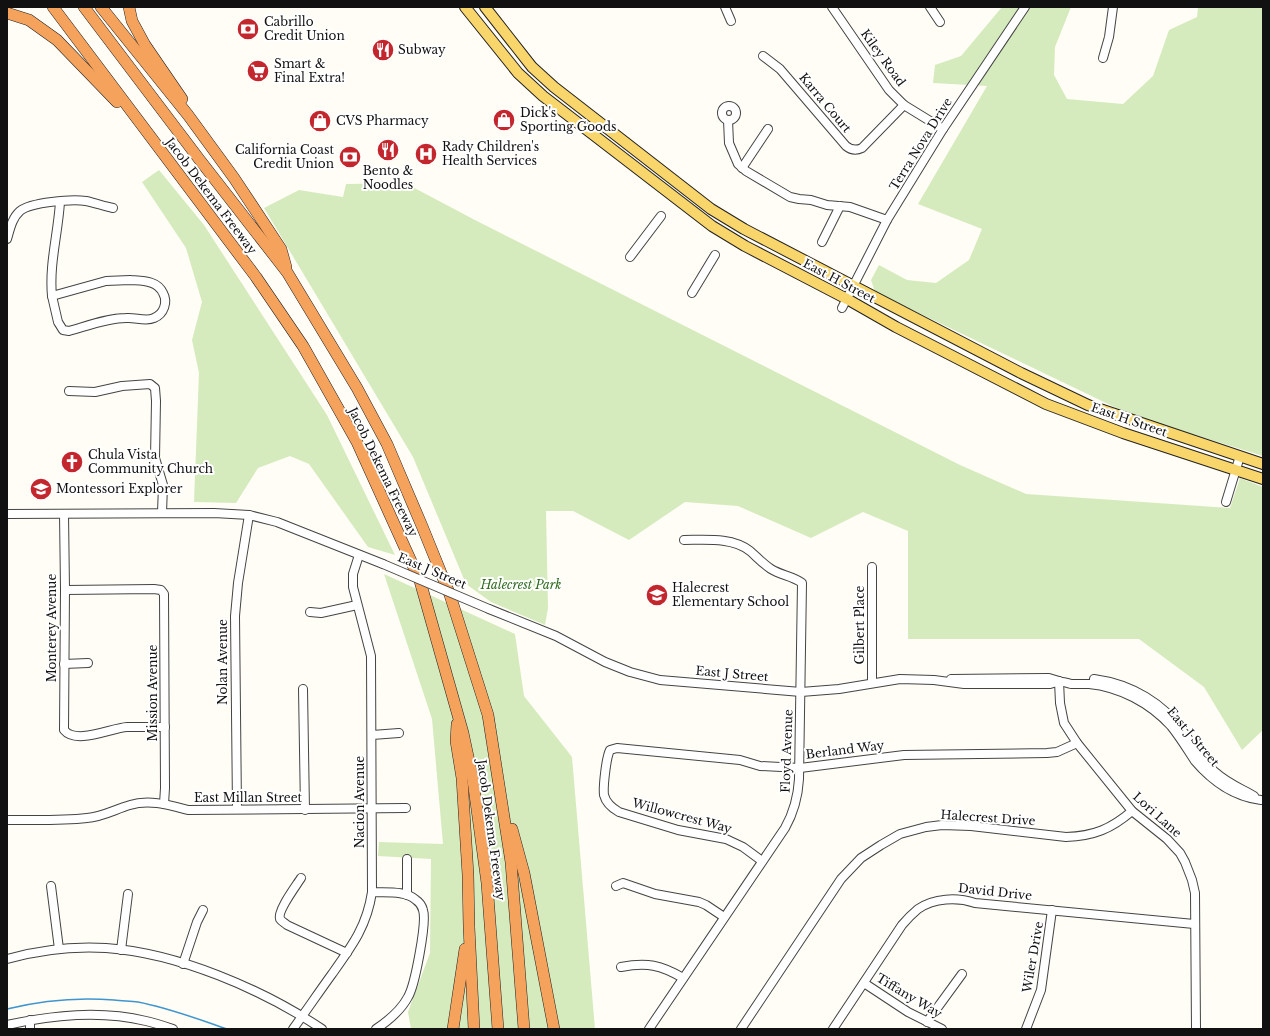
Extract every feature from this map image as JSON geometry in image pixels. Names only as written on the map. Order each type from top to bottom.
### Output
[{"type":"highway","name":"Jacob Dekema Freeway","points":[[53,7],[256,277],[303,346],[357,442],[420,581],[457,713],[473,780],[487,883],[498,1029]]},
{"type":"highway","name":"Jacob Dekema Freeway","points":[[84,7],[287,272],[357,388],[387,444],[450,595],[488,715],[511,862],[524,1029]]},
{"type":"highway","points":[[101,7],[188,114],[246,196],[281,249],[287,272]]},
{"type":"highway","points":[[129,7],[132,21],[146,45],[181,96],[188,114]]},
{"type":"highway","points":[[7,13],[29,20],[56,40],[153,140]]},
{"type":"highway","points":[[457,713],[456,742],[462,785],[468,875],[474,1029]]},
{"type":"highway","points":[[497,772],[524,873],[554,1029]]},
{"type":"highway","points":[[453,1029],[469,927]]},
{"type":"main road","name":"East H Street","points":[[465,7],[518,73],[543,96],[681,203],[712,226],[745,246],[844,303],[896,327],[1046,404],[1123,433],[1263,479]]},
{"type":"main road","name":"East H Street","points":[[485,7],[532,67],[554,87],[711,209],[744,229],[1021,373],[1088,405],[1263,464]]},
{"type":"street","points":[[725,7],[731,21]]},
{"type":"street","name":"Kiley Road","points":[[832,7],[889,90],[904,105],[943,129]]},
{"type":"street","points":[[930,7],[940,22]]},
{"type":"street","name":"Terra Nova Drive","points":[[844,303],[885,224],[943,129],[1025,7]]},
{"type":"street","points":[[1103,58],[1113,7]]},
{"type":"street","name":"Karra Court","points":[[763,56],[780,69],[851,150],[862,148],[904,105]]},
{"type":"street","points":[[728,120],[729,143],[738,164],[742,168],[790,197],[859,210],[885,224]]},
{"type":"street","points":[[742,168],[768,129]]},
{"type":"street","points":[[7,239],[14,218],[24,208],[36,204],[85,201],[113,208]]},
{"type":"street","points":[[52,296],[106,281],[130,280],[155,284],[162,291],[165,301],[164,308],[160,314],[151,320],[126,318],[114,319],[69,331],[63,330],[58,322],[52,296],[51,282],[52,258],[60,202]]},
{"type":"street","points":[[822,242],[840,206]]},
{"type":"street","points":[[630,257],[661,216]]},
{"type":"street","points":[[692,294],[715,255]]},
{"type":"street","points":[[69,391],[95,392],[136,384],[150,384],[155,388],[156,458],[163,485],[162,513]]},
{"type":"street","points":[[1226,502],[1240,456]]},
{"type":"street","name":"East J Street","points":[[7,514],[227,513],[249,515],[277,522],[383,564],[556,636],[605,662],[630,672],[651,678],[801,692],[838,689],[893,680],[1048,678],[1059,681],[1067,678],[1082,678],[1107,681],[1127,687],[1157,704],[1176,722],[1203,760],[1214,772],[1233,786],[1262,800]]},
{"type":"street","name":"Monterey Avenue","points":[[64,514],[64,730],[74,736],[99,734],[125,728],[165,727]]},
{"type":"street","name":"Nolan Avenue","points":[[237,810],[235,616],[238,583],[249,515]]},
{"type":"street","name":"Floyd Avenue","points":[[649,1029],[785,828],[793,813],[798,796],[800,768],[802,583],[772,570],[750,551],[737,543],[725,541],[684,540]]},
{"type":"street","name":"Nacion Avenue","points":[[293,1029],[357,939],[369,909],[372,892],[371,656],[353,587],[354,567],[358,555]]},
{"type":"street","name":"Gilbert Place","points":[[872,567],[872,683]]},
{"type":"street","name":"Mission Avenue","points":[[65,590],[154,589],[161,590],[164,594],[164,804]]},
{"type":"street","points":[[310,612],[321,613],[357,605]]},
{"type":"street","points":[[64,664],[88,663]]},
{"type":"street","name":"Lori Lane","points":[[1059,681],[1060,703],[1064,722],[1077,743],[1132,811],[1167,839],[1180,853],[1185,862],[1195,893],[1194,924],[1196,1029]]},
{"type":"street","points":[[303,690],[305,810]]},
{"type":"street","points":[[372,734],[399,733]]},
{"type":"street","name":"Berland Way","points":[[617,748],[740,760],[760,766],[800,768],[904,755],[1047,753],[1057,752],[1077,743]]},
{"type":"street","name":"Willowcrest Way","points":[[617,748],[610,750],[606,757],[604,795],[611,808],[618,812],[678,830],[726,839],[743,847],[762,861]]},
{"type":"street","name":"East Millan Street","points":[[7,820],[71,820],[103,815],[131,805],[152,803],[164,804],[188,810],[406,808]]},
{"type":"street","name":"Halecrest Drive","points":[[741,1029],[841,879],[861,858],[900,834],[926,827],[942,825],[971,826],[1078,836],[1102,831],[1121,820],[1132,811]]},
{"type":"street","points":[[407,859],[407,895]]},
{"type":"street","points":[[301,878],[280,912],[280,918],[283,922],[347,953]]},
{"type":"street","points":[[616,886],[623,884],[655,894],[699,902],[724,917]]},
{"type":"street","points":[[51,886],[60,949]]},
{"type":"street","points":[[372,892],[407,895],[418,901],[423,910],[422,938],[411,992],[403,1005],[376,1029]]},
{"type":"street","points":[[121,950],[128,894]]},
{"type":"street","name":"David Drive","points":[[833,1029],[902,925],[912,914],[926,904],[941,900],[957,899],[975,903],[1194,924]]},
{"type":"street","points":[[183,964],[197,922],[203,910]]},
{"type":"street","name":"Wiler Drive","points":[[1026,1029],[1041,990],[1052,910]]},
{"type":"street","points":[[7,959],[31,952],[60,949],[105,948],[145,954],[210,972],[232,981],[291,1009],[322,1029]]},
{"type":"street","points":[[621,967],[636,964],[659,966],[668,969],[683,978]]},
{"type":"street","points":[[927,1022],[962,974]]},
{"type":"street","name":"Tiffany Way","points":[[864,983],[908,1012],[942,1029]]},
{"type":"street","points":[[7,1026],[54,1016],[84,1014],[113,1016],[146,1021],[173,1029]]},
{"type":"street","points":[[30,1020],[30,1029]]},
{"type":"green space","points":[[1002,7],[1071,7],[1055,47],[1054,75],[1067,99],[1123,104],[1153,76],[1169,30],[1197,17],[1198,7],[1263,7],[1263,456],[1131,415],[875,292],[871,280],[879,265],[907,280],[936,283],[969,260],[982,229],[918,204],[987,86],[933,83],[935,65],[961,56]]},
{"type":"green space","points":[[159,170],[204,225],[327,415],[395,555],[368,547],[309,464],[290,456],[258,468],[236,503],[194,502],[199,373],[192,340],[202,302],[186,248],[142,182]]},
{"type":"green space","name":"Halecrest Park","points":[[405,183],[473,219],[960,465],[1026,494],[1230,508],[1240,478],[1263,487],[1263,730],[1242,750],[1204,687],[1139,639],[908,639],[908,531],[863,512],[811,538],[738,506],[685,502],[629,540],[573,511],[546,511],[548,608],[545,625],[491,602],[466,584],[413,457],[264,208],[299,190],[343,197],[346,184]]},
{"type":"green space","points":[[384,574],[515,634],[524,696],[572,757],[595,1029],[411,1029],[408,1012],[430,953],[431,859],[378,856],[379,842],[443,844],[432,719]]},
{"type":"waterway","points":[[7,1009],[47,1001],[73,999],[100,999],[135,1002],[150,1004],[227,1029]]},
{"type":"place","name":"Cabrillo Credit Union","points":[[248,29]]},
{"type":"place","name":"Subway","points":[[383,50]]},
{"type":"place","name":"Smart & Final Extra!","points":[[258,71]]},
{"type":"place","name":"Dick's Sporting Goods","points":[[504,120]]},
{"type":"place","name":"CVS Pharmacy","points":[[320,121]]},
{"type":"place","name":"Bento & Noodles","points":[[388,150]]},
{"type":"place","name":"Rady Children's Health Services","points":[[426,154]]},
{"type":"place","name":"California Coast Credit Union","points":[[350,157]]},
{"type":"place","name":"Chula Vista Community Church","points":[[72,462]]},
{"type":"place","name":"Montessori Explorer","points":[[41,489]]},
{"type":"place","name":"Halecrest Elementary School","points":[[657,595]]}]
